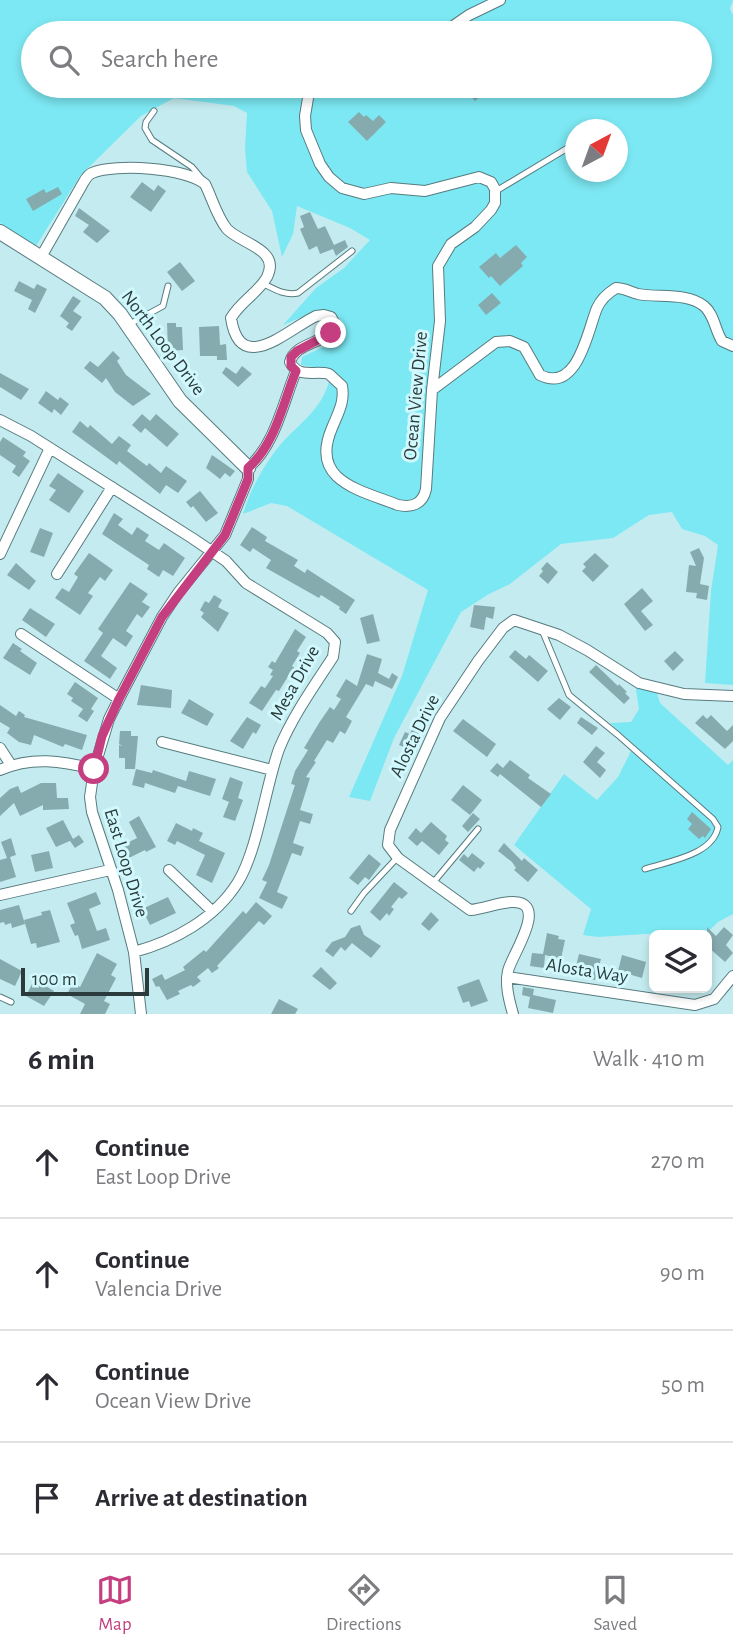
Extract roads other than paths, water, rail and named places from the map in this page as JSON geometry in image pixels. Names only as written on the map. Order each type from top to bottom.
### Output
[{"type":"street","points":[[461,21],[500,0]]},
{"type":"street","points":[[308,98],[306,130],[320,164],[329,177],[342,188],[364,194],[391,188],[425,191],[479,177],[491,182],[496,191]]},
{"type":"street","points":[[41,257],[82,185],[93,173],[110,169],[153,169],[172,171],[202,182],[229,230],[262,250],[268,257],[270,267],[262,283],[238,306],[231,318],[238,340],[244,346],[258,348],[316,316],[329,315],[335,323],[335,329],[328,335],[293,354],[290,362],[296,371],[274,430],[256,461],[248,468]]},
{"type":"street","name":"Ocean View Drive","points":[[296,371],[329,374],[342,386],[342,405],[331,430],[327,448],[329,466],[336,478],[345,485],[405,507],[417,504],[425,495],[426,489],[432,390],[440,321],[438,265],[451,244],[475,227],[491,210],[496,191]]},
{"type":"street","name":"North Loop Drive","points":[[0,232],[105,298],[128,325],[180,401],[248,468]]},
{"type":"street","points":[[432,390],[488,346],[504,341],[524,347],[540,375],[552,379],[561,376],[574,365],[583,352],[601,301],[616,288],[628,289],[636,294],[681,298],[699,303],[711,316],[722,341],[733,346]]},
{"type":"street","name":"Mesa Drive","points":[[0,419],[213,552],[226,561],[246,583],[327,633],[335,642],[333,657],[289,729],[272,770],[246,863],[238,882],[212,911],[180,935],[134,952]]},
{"type":"street","points":[[0,554],[50,448]]},
{"type":"street","name":"East Loop Drive","points":[[141,1014],[134,952],[118,890],[92,812],[90,797],[94,769],[102,736],[162,617],[225,535],[248,479],[248,468]]},
{"type":"street","points":[[57,574],[112,487]]},
{"type":"street","name":"Alosta Drive","points":[[398,858],[388,845],[390,830],[440,718],[478,661],[510,621],[522,621],[587,650],[639,683],[684,694],[733,696]]},
{"type":"street","points":[[21,634],[119,699]]},
{"type":"street","points":[[162,742],[272,770]]},
{"type":"street","points":[[0,748],[5,768],[28,761],[52,761],[94,769]]},
{"type":"street","points":[[398,858],[470,910],[514,902],[523,905],[529,913],[529,925],[508,969],[506,986],[513,1014]]},
{"type":"street","points":[[0,895],[110,870]]},
{"type":"street","points":[[169,870],[212,911]]},
{"type":"street","name":"Alosta Way","points":[[507,977],[695,1005],[714,999],[733,976]]},
{"type":"lane","points":[[155,111],[146,122],[148,135],[196,170],[202,182]]},
{"type":"lane","points":[[496,191],[565,150]]},
{"type":"lane","points":[[262,283],[280,292],[298,293],[352,251]]},
{"type":"lane","points":[[128,325],[163,306],[168,286]]},
{"type":"lane","points":[[542,629],[569,695],[713,818],[718,827],[717,835],[709,845],[645,869]]},
{"type":"lane","points":[[432,884],[478,829]]},
{"type":"lane","points":[[351,911],[364,893],[398,858]]},
{"type":"lane","points":[[0,997],[11,1002]]}]
